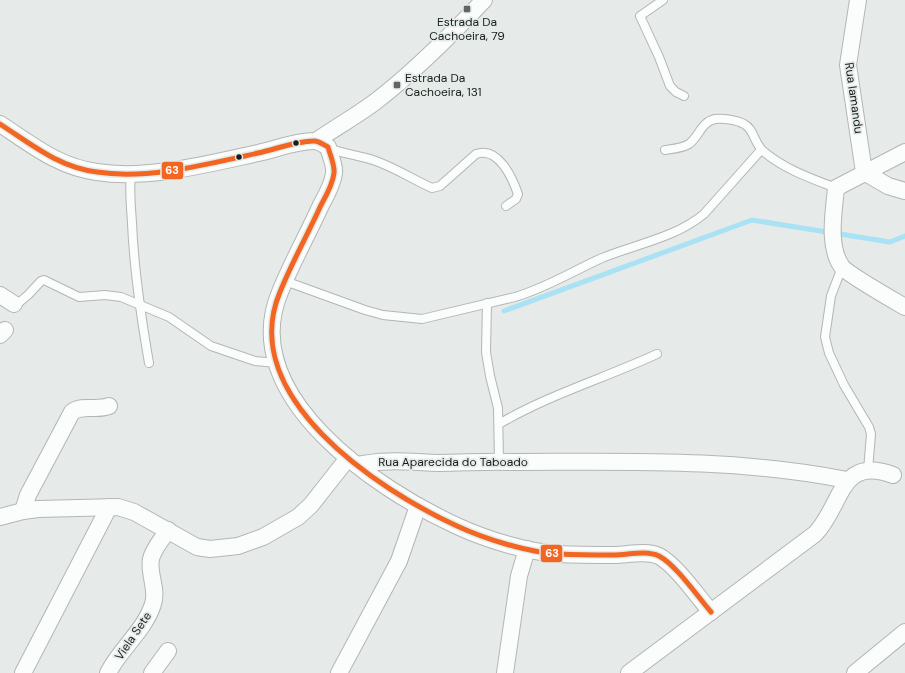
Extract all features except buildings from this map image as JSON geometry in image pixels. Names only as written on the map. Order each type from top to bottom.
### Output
[{"type":"street","points":[[0,124],[55,160],[96,172],[131,173],[160,171],[213,162],[297,143],[322,144],[408,74],[438,47],[484,0]]},
{"type":"street","name":"Rua Iamandu","points":[[858,0],[848,65],[864,172]]},
{"type":"street","points":[[322,144],[334,173],[313,224],[279,293],[273,320],[272,342],[276,363],[283,380],[296,402],[315,425],[352,462],[396,494],[469,531],[538,552],[565,554],[654,554],[667,561],[711,612]]},
{"type":"street","points":[[904,305],[842,267],[836,252],[833,216],[836,188],[864,172],[905,152]]},
{"type":"street","points":[[864,172],[888,186],[905,191]]},
{"type":"street","points":[[0,294],[14,304]]},
{"type":"street","points":[[23,511],[28,495],[72,412],[79,407],[99,409],[109,406]]},
{"type":"street","name":"Rua Aparecida do Taboado","points":[[352,462],[387,460],[438,463],[499,461],[640,462],[764,468],[847,480]]},
{"type":"street","points":[[0,517],[23,511],[118,507],[134,512],[197,547],[210,549],[238,546],[263,537],[298,517],[352,462]]},
{"type":"street","points":[[629,673],[815,534],[830,516],[847,480],[868,470],[880,470],[893,475]]},
{"type":"street","points":[[339,673],[369,620],[399,561],[418,506]]},
{"type":"street","points":[[23,673],[109,507]]},
{"type":"street","name":"Viela Sete","points":[[108,673],[142,626],[153,604],[155,589],[151,558],[168,530]]},
{"type":"street","points":[[505,673],[520,576],[527,549]]},
{"type":"street","points":[[855,673],[904,634]]},
{"type":"street","points":[[152,673],[168,651]]},
{"type":"lane","points":[[663,0],[640,16],[659,57],[670,86],[676,92],[684,96]]},
{"type":"lane","points":[[665,150],[689,144],[705,124],[716,119],[740,122],[751,129],[755,140],[762,150],[795,172],[836,188]]},
{"type":"lane","points":[[322,144],[347,155],[383,164],[432,188],[440,186],[476,154],[483,151],[492,154],[508,172],[518,194],[516,199],[506,206]]},
{"type":"lane","points":[[285,281],[365,310],[400,317],[429,318],[529,293],[603,258],[648,242],[694,223],[762,150]]},
{"type":"lane","points":[[131,173],[130,187],[132,240],[139,304],[149,363]]},
{"type":"lane","points":[[842,267],[832,296],[825,337],[829,353],[844,385],[869,427],[871,434],[868,470]]},
{"type":"lane","points":[[14,304],[16,305],[41,281],[44,280],[79,297],[105,295],[121,297],[169,317],[211,346],[255,361],[276,363]]},
{"type":"lane","points":[[487,303],[486,352],[498,408],[499,461]]},
{"type":"lane","points":[[499,424],[564,392],[614,374],[657,354]]},
{"type":"waterway","points":[[504,311],[752,220],[890,242],[905,236]]},
{"type":"transit line","name":"63","points":[[0,124],[34,147],[57,160],[83,169],[116,174],[136,174],[178,170],[307,141],[318,142],[328,147],[334,167],[332,181],[280,292],[272,330],[278,367],[296,402],[322,434],[355,464],[390,489],[425,510],[481,536],[521,548],[548,553],[574,555],[648,553],[659,556],[672,566],[711,612]]},
{"type":"place","name":"Estrada Da Cachoeira, 79","points":[[467,9]]},
{"type":"place","name":"Estrada Da Cachoeira, 131","points":[[397,85]]}]
